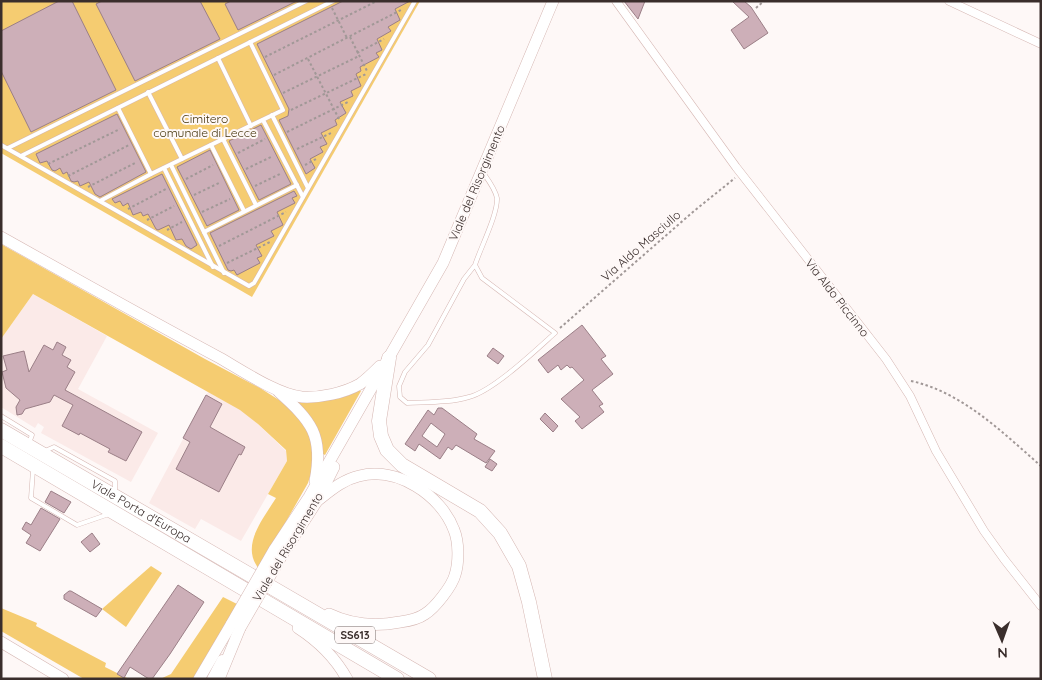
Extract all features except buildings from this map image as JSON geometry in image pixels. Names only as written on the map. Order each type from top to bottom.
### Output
[{"type":"highway","points":[[389,358],[378,421],[380,436],[387,450],[402,465],[480,511],[500,533],[519,566],[529,602],[545,679]]},
{"type":"highway","name":"Viale Porta d'Europa","points":[[1,430],[28,446],[37,459],[114,512],[274,606]]},
{"type":"highway","name":"Viale Porta d'Europa","points":[[1,446],[37,459],[116,496],[281,592]]},
{"type":"highway","name":"SS613","points":[[281,592],[429,679]]},
{"type":"highway","name":"SS613","points":[[274,606],[396,679]]},
{"type":"main road","name":"Viale del Risorgimento","points":[[236,626],[278,553],[313,499],[443,263],[553,1]]},
{"type":"main road","points":[[1,237],[147,319],[274,387],[299,396],[313,397],[326,395],[360,384],[389,358]]},
{"type":"main road","points":[[274,387],[305,417],[317,440],[318,466],[313,499]]},
{"type":"main road","points":[[281,592],[342,620],[367,625],[389,624],[410,620],[425,614],[440,600],[455,576],[457,554],[455,531],[444,510],[426,493],[410,483],[396,477],[376,474],[359,476],[337,485],[313,499]]},
{"type":"main road","points":[[274,606],[284,618],[319,642],[334,658],[347,679]]},
{"type":"main road","points":[[199,679],[236,626]]},
{"type":"main road","points":[[219,679],[236,626]]},
{"type":"main road","points":[[1,642],[63,679]]},
{"type":"street","name":"Via Aldo Piccinno","points":[[616,1],[740,173],[886,360],[910,396],[936,451],[984,531],[1041,606]]},
{"type":"street","points":[[949,1],[1041,44]]},
{"type":"street","points":[[212,679],[236,626]]},
{"type":"lane","points":[[8,148],[306,1]]},
{"type":"lane","points":[[20,156],[331,2]]},
{"type":"lane","points":[[1,145],[249,286],[254,283],[414,2]]},
{"type":"lane","points":[[100,201],[283,110],[250,42]]},
{"type":"lane","points":[[218,58],[251,126]]},
{"type":"lane","points":[[148,92],[182,159]]},
{"type":"lane","points":[[118,108],[151,174]]},
{"type":"lane","points":[[272,116],[308,188]]},
{"type":"lane","points":[[263,120],[303,197]]},
{"type":"lane","points":[[223,140],[256,205]]},
{"type":"lane","points":[[211,145],[244,211]]},
{"type":"lane","points":[[171,165],[224,273]]},
{"type":"lane","points":[[164,168],[213,267]]},
{"type":"lane","points":[[475,265],[482,278],[555,333],[533,353],[486,389],[469,397],[407,403],[400,398],[399,386],[405,372],[428,345],[464,278],[475,265],[493,217],[497,199],[492,185],[482,172]]},
{"type":"lane","points":[[204,232],[297,185]]},
{"type":"lane","points":[[1,416],[32,435],[28,446]]},
{"type":"lane","points":[[37,459],[31,498],[77,525],[114,512]]},
{"type":"path","points":[[259,60],[377,1]]},
{"type":"path","points":[[756,8],[764,1]]},
{"type":"path","points":[[283,110],[288,111],[368,73],[358,52],[338,21],[331,2]]},
{"type":"path","points":[[268,78],[414,2]]},
{"type":"path","points":[[358,52],[398,32]]},
{"type":"path","points":[[277,97],[359,56]]},
{"type":"path","points":[[290,152],[343,127],[308,58]]},
{"type":"path","points":[[282,135],[361,95]]},
{"type":"path","points":[[41,168],[127,125]]},
{"type":"path","points":[[231,156],[271,136]]},
{"type":"path","points":[[61,179],[135,142]]},
{"type":"path","points":[[240,172],[280,152]]},
{"type":"path","points":[[298,168],[328,153]]},
{"type":"path","points":[[80,190],[143,158]]},
{"type":"path","points":[[179,182],[219,162]]},
{"type":"path","points":[[248,189],[289,169]]},
{"type":"path","name":"Via Aldo Masciullo","points":[[555,333],[740,173]]},
{"type":"path","points":[[187,199],[228,178]]},
{"type":"path","points":[[120,213],[172,186]]},
{"type":"path","points":[[195,215],[236,195]]},
{"type":"path","points":[[139,224],[181,202]]},
{"type":"path","points":[[212,250],[298,207]]},
{"type":"path","points":[[158,235],[189,219]]},
{"type":"path","points":[[221,266],[280,236]]},
{"type":"path","points":[[899,379],[924,384],[960,400],[1041,466]]},
{"type":"shaded area","points":[[33,294],[107,336],[78,389],[158,433],[131,482],[41,433],[44,427],[38,423],[35,428],[1,407],[1,339]]},
{"type":"shaded area","points":[[208,392],[241,410],[286,451],[287,461],[241,541],[201,519],[195,529],[149,503]]},
{"type":"green space","name":"Cimitero comunale di Lecce","points":[[1,1],[420,1],[252,297],[1,153]]},
{"type":"green space","points":[[1,244],[260,388],[294,412],[305,424],[311,439],[313,453],[313,467],[308,483],[259,569],[252,551],[253,542],[260,524],[276,498],[268,494],[287,461],[286,450],[240,410],[33,294],[1,339]]},
{"type":"green space","points":[[359,390],[361,391],[325,455],[323,454],[321,439],[316,425],[297,402],[336,399]]},
{"type":"green space","points":[[151,566],[162,573],[126,627],[102,609]]},
{"type":"green space","points":[[223,597],[239,605],[195,679],[160,679],[171,674]]},
{"type":"green space","points":[[1,608],[37,623],[36,626],[106,663],[105,667],[129,679],[84,679],[1,631]]}]
